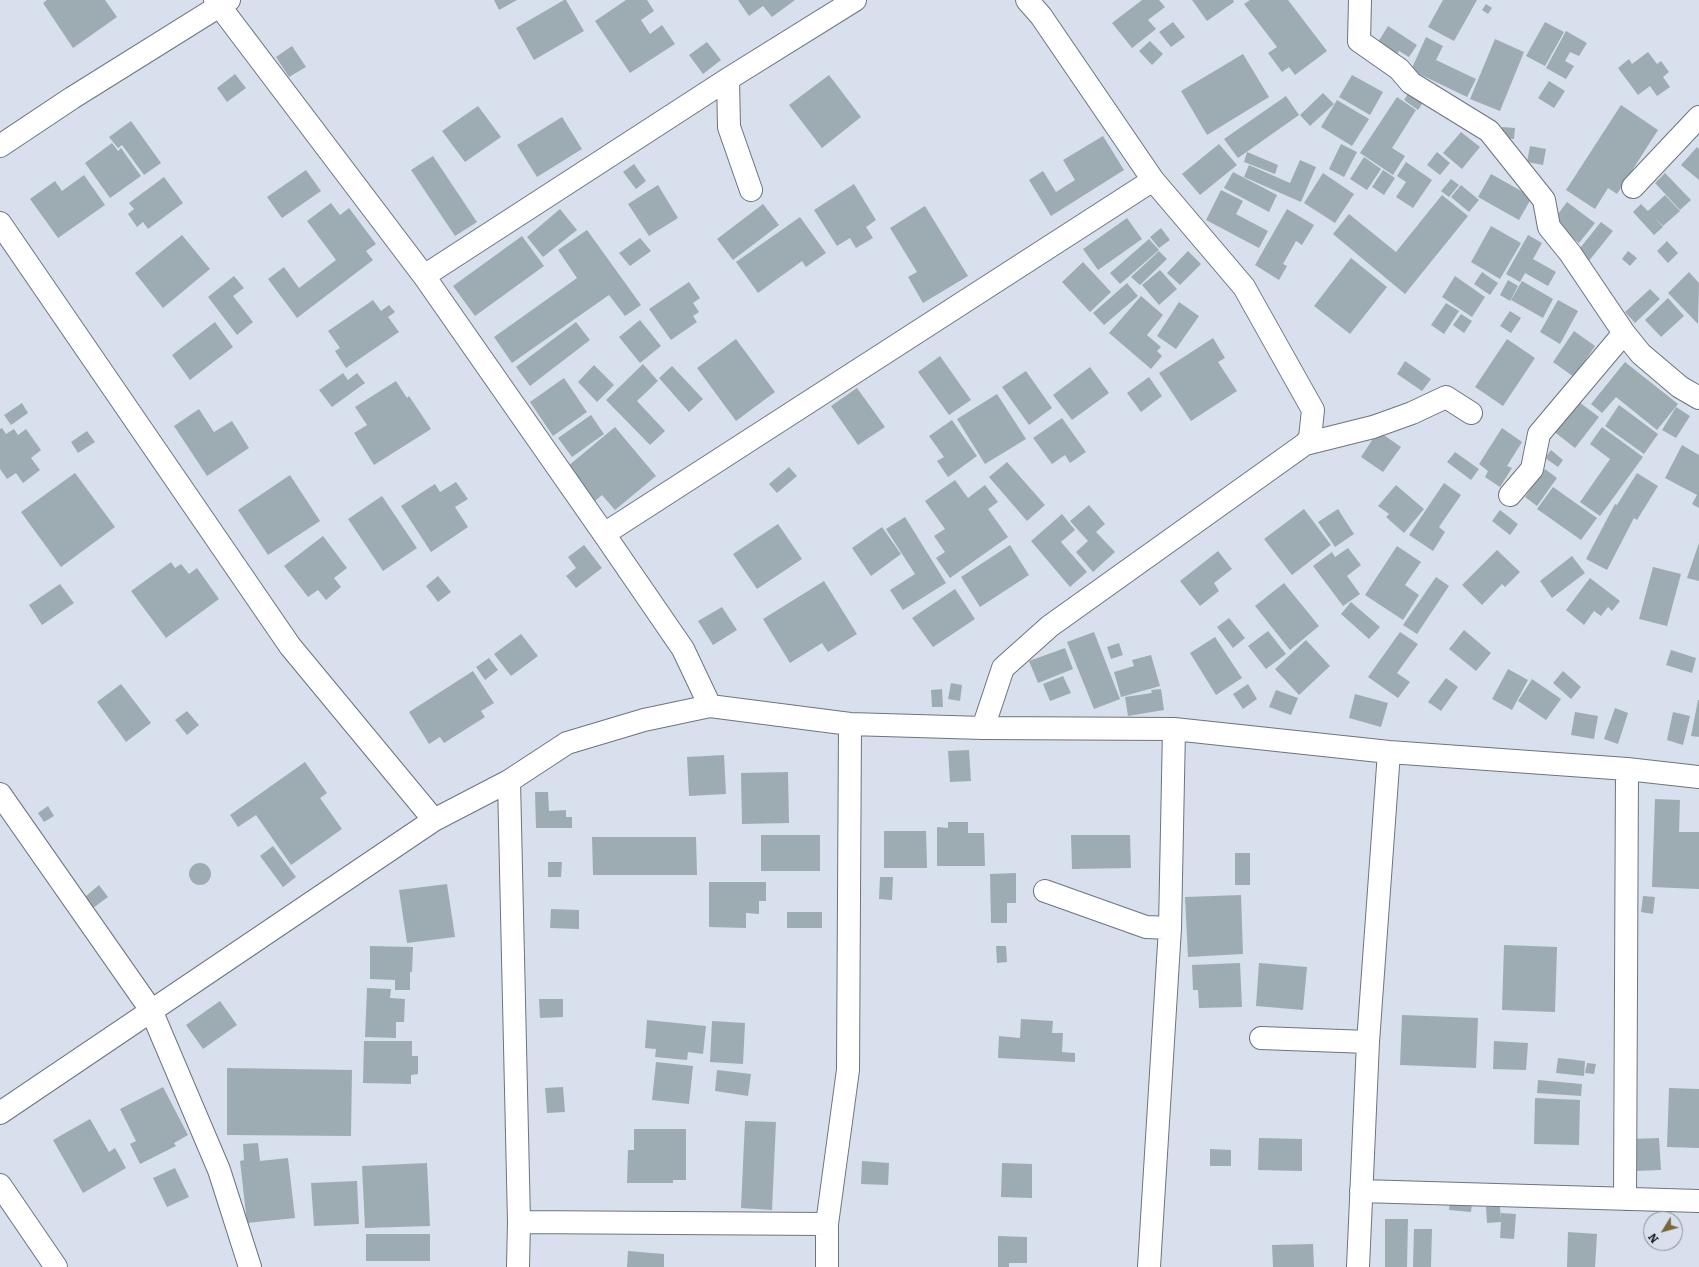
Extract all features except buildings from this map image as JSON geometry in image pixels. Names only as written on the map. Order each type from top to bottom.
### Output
[{"type":"street","points":[[424,276],[728,79],[855,0]]},
{"type":"street","points":[[983,728],[1003,668],[1050,626],[1305,444],[1310,438],[1313,410],[1244,287],[1153,180],[1041,16],[1027,0]]},
{"type":"street","points":[[1360,0],[1359,41],[1399,69],[1411,83],[1488,131],[1544,200],[1548,227],[1570,253],[1624,333],[1641,354],[1680,387],[1699,398]]},
{"type":"street","points":[[0,146],[221,2],[424,276],[604,534],[683,650],[710,706]]},
{"type":"street","points":[[728,79],[729,127],[751,190]]},
{"type":"street","points":[[1633,187],[1699,117]]},
{"type":"street","points":[[604,534],[1153,180]]},
{"type":"street","points":[[0,223],[290,646],[434,820]]},
{"type":"street","points":[[1510,495],[1532,469],[1539,434],[1624,333]]},
{"type":"street","points":[[1305,444],[1373,427],[1412,413],[1446,397],[1471,413]]},
{"type":"street","points":[[0,1114],[151,1010],[434,820],[509,781],[567,743],[644,720],[710,706],[850,724],[983,728],[1174,729],[1389,752],[1626,769],[1699,777]]},
{"type":"street","points":[[827,1267],[827,1224],[848,1070],[850,724]]},
{"type":"street","points":[[1149,1267],[1170,928],[1174,729]]},
{"type":"street","points":[[1358,1267],[1368,1042],[1389,752]]},
{"type":"street","points":[[1625,1200],[1626,769]]},
{"type":"street","points":[[509,781],[519,1222],[518,1267]]},
{"type":"street","points":[[0,794],[151,1010],[219,1170],[250,1267]]},
{"type":"street","points":[[1045,891],[1146,927],[1170,928]]},
{"type":"street","points":[[1261,1038],[1368,1042]]},
{"type":"street","points":[[0,1185],[56,1267]]},
{"type":"street","points":[[1361,1191],[1699,1201]]},
{"type":"street","points":[[519,1222],[827,1224]]}]
